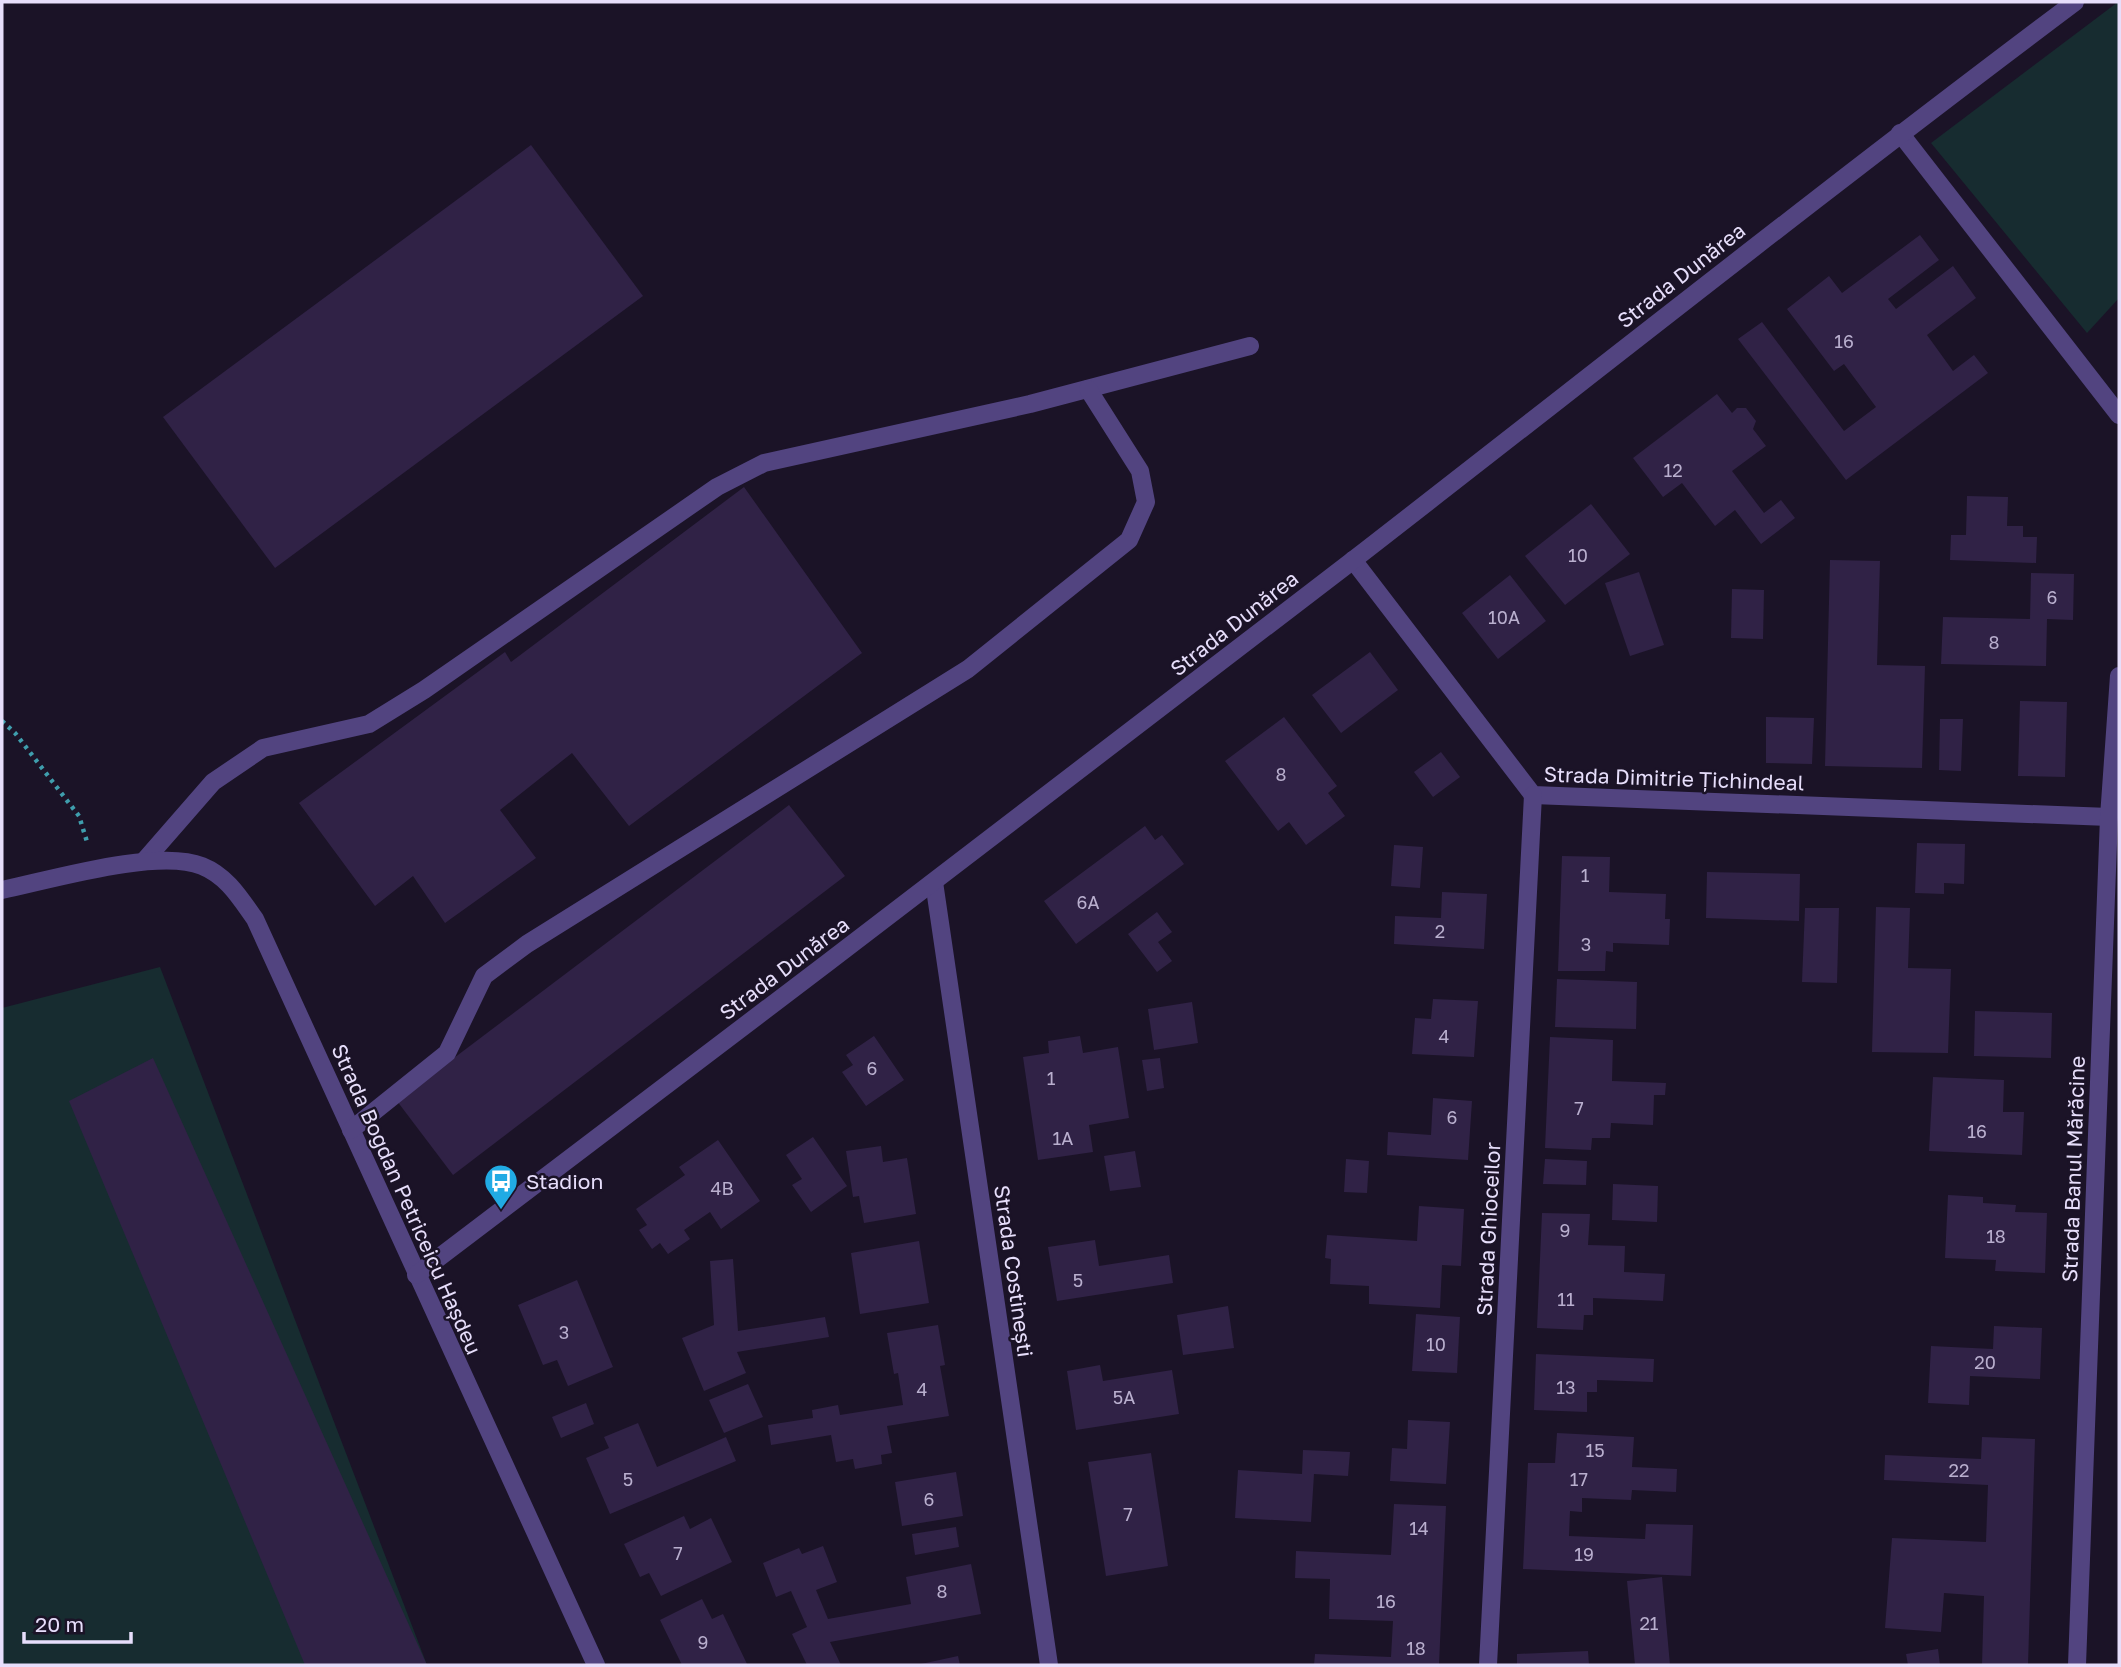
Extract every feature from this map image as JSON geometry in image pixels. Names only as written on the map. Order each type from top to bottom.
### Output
[{"type":"street","name":"Strada Dunărea","points":[[416,1275],[934,883],[1900,133],[2075,2]]},
{"type":"street","points":[[1900,133],[2119,415]]},
{"type":"street","points":[[145,860],[213,782],[263,748],[369,724],[425,690],[717,487],[764,463],[1030,404],[1250,346]]},
{"type":"street","points":[[351,1130],[447,1053],[484,976],[516,952],[968,669],[1129,540],[1146,502],[1140,471],[1088,389]]},
{"type":"street","name":"Strada Dimitrie Țichindeal","points":[[1353,560],[1533,795],[2109,817]]},
{"type":"street","name":"Strada Banul Mărăcine","points":[[2077,1665],[2109,817],[2119,676]]},
{"type":"street","name":"Strada Ghioceilor","points":[[1488,1665],[1533,795]]},
{"type":"street","name":"Strada Bogdan Petriceicu Hașdeu","points":[[2,890],[145,860],[202,866],[231,885],[255,919],[596,1665]]},
{"type":"street","name":"Strada Costinești","points":[[934,883],[1049,1665]]},
{"type":"path","points":[[2,720],[79,816],[96,870]]},
{"type":"green space","points":[[2118,2],[2119,298],[2087,333],[1931,143]]},
{"type":"green space","points":[[160,967],[427,1665],[2,1665],[2,1008]]},
{"type":"building","points":[[531,145],[643,296],[275,568],[163,417]]},
{"type":"building","points":[[1920,235],[1939,260],[1888,299],[1896,309],[1953,266],[1976,298],[1927,335],[1953,371],[1974,355],[1988,373],[1846,480],[1738,339],[1762,322],[1844,431],[1876,407],[1844,364],[1834,371],[1787,309],[1829,276],[1842,293]]},
{"type":"building","points":[[1717,394],[1732,413],[1737,408],[1746,408],[1756,421],[1753,429],[1766,446],[1732,471],[1764,513],[1781,500],[1795,518],[1761,544],[1735,510],[1715,526],[1682,483],[1663,497],[1633,458]]},
{"type":"building","points":[[744,487],[862,653],[629,826],[572,753],[500,810],[536,858],[445,923],[413,876],[375,906],[299,803],[505,652],[511,662]]},
{"type":"building","points":[[1967,496],[2008,497],[2007,526],[2023,526],[2023,537],[2037,537],[2036,563],[1950,560],[1951,535],[1966,535]]},
{"type":"building","points":[[1591,504],[1630,554],[1565,605],[1525,556]]},
{"type":"building","points":[[1830,560],[1880,561],[1877,665],[1925,666],[1922,768],[1825,766]]},
{"type":"building","points":[[1639,572],[1664,645],[1630,656],[1605,583]]},
{"type":"building","points":[[2031,573],[2074,574],[2073,620],[2047,619],[2046,666],[1941,664],[1943,617],[2030,619]]},
{"type":"building","points":[[1510,575],[1546,621],[1498,659],[1462,613]]},
{"type":"building","points":[[1732,589],[1764,590],[1763,639],[1731,638]]},
{"type":"building","points":[[1370,652],[1398,690],[1341,733],[1312,695]]},
{"type":"building","points":[[2020,701],[2067,702],[2065,777],[2018,776]]},
{"type":"building","points":[[1284,717],[1337,786],[1328,793],[1345,816],[1306,845],[1289,822],[1278,831],[1225,761]]},
{"type":"building","points":[[1766,717],[1814,718],[1812,764],[1766,763]]},
{"type":"building","points":[[1940,719],[1963,719],[1961,771],[1939,770]]},
{"type":"building","points":[[1441,752],[1460,777],[1433,797],[1414,772]]},
{"type":"building","points":[[789,805],[845,876],[453,1175],[397,1101]]},
{"type":"building","points":[[1145,826],[1155,840],[1162,835],[1184,864],[1076,944],[1044,901]]},
{"type":"building","points":[[1917,843],[1965,844],[1964,884],[1944,883],[1944,894],[1915,893]]},
{"type":"building","points":[[1394,845],[1423,847],[1420,888],[1391,886]]},
{"type":"building","points":[[1562,856],[1610,857],[1609,892],[1666,894],[1665,919],[1670,919],[1669,945],[1613,943],[1613,952],[1606,951],[1605,971],[1558,971]]},
{"type":"building","points":[[1707,872],[1800,874],[1799,921],[1706,918]]},
{"type":"building","points":[[1442,892],[1487,894],[1484,949],[1394,944],[1395,916],[1441,918]]},
{"type":"building","points":[[1876,907],[1910,908],[1908,968],[1951,969],[1948,1053],[1872,1052]]},
{"type":"building","points":[[1805,908],[1839,908],[1837,983],[1802,982]]},
{"type":"building","points":[[1157,912],[1172,932],[1158,942],[1172,961],[1157,972],[1128,934]]},
{"type":"building","points":[[1557,979],[1637,982],[1636,1029],[1555,1027]]},
{"type":"building","points":[[1433,999],[1478,1001],[1474,1057],[1412,1054],[1415,1018],[1431,1019]]},
{"type":"building","points":[[1192,1002],[1198,1043],[1154,1050],[1148,1009]]},
{"type":"building","points":[[1975,1011],[2052,1013],[2051,1058],[1974,1056]]},
{"type":"building","points":[[874,1036],[904,1080],[866,1106],[842,1072],[853,1065],[846,1055]]},
{"type":"building","points":[[1080,1036],[1083,1053],[1118,1047],[1129,1118],[1089,1125],[1093,1152],[1038,1160],[1023,1057],[1049,1053],[1048,1041]]},
{"type":"building","points":[[1550,1037],[1613,1040],[1612,1081],[1666,1083],[1665,1095],[1654,1095],[1653,1125],[1611,1123],[1610,1138],[1592,1138],[1591,1150],[1545,1148]]},
{"type":"building","points":[[153,1058],[427,1665],[305,1665],[69,1101]]},
{"type":"building","points":[[1160,1058],[1164,1088],[1147,1091],[1142,1060]]},
{"type":"building","points":[[1933,1077],[2004,1080],[2003,1112],[2024,1112],[2022,1155],[1929,1151]]},
{"type":"building","points":[[1433,1098],[1472,1101],[1468,1160],[1387,1155],[1388,1132],[1431,1135]]},
{"type":"building","points":[[813,1137],[847,1186],[811,1212],[792,1185],[802,1179],[786,1155]]},
{"type":"building","points":[[718,1140],[760,1201],[721,1229],[710,1212],[684,1230],[690,1239],[668,1254],[660,1243],[652,1249],[639,1230],[647,1225],[636,1209],[685,1175],[679,1167]]},
{"type":"building","points":[[881,1146],[883,1162],[907,1158],[916,1214],[864,1223],[859,1196],[853,1197],[846,1151]]},
{"type":"building","points":[[1135,1151],[1141,1187],[1110,1191],[1104,1156]]},
{"type":"building","points":[[1346,1159],[1369,1161],[1367,1193],[1344,1192]]},
{"type":"building","points":[[1545,1159],[1587,1161],[1586,1185],[1543,1184]]},
{"type":"building","points":[[1613,1184],[1658,1186],[1657,1222],[1612,1220]]},
{"type":"building","points":[[1948,1195],[1983,1197],[1983,1203],[2016,1205],[2015,1212],[2047,1213],[2045,1273],[1995,1271],[1996,1260],[1945,1258]]},
{"type":"building","points":[[1419,1206],[1464,1209],[1461,1266],[1442,1265],[1440,1308],[1369,1304],[1369,1286],[1330,1284],[1331,1259],[1325,1258],[1327,1235],[1417,1241]]},
{"type":"building","points":[[1542,1213],[1590,1214],[1588,1245],[1625,1246],[1624,1272],[1665,1274],[1663,1301],[1593,1298],[1593,1315],[1584,1315],[1583,1330],[1537,1328]]},
{"type":"building","points":[[1095,1240],[1099,1266],[1169,1255],[1173,1283],[1057,1301],[1048,1247]]},
{"type":"building","points":[[919,1241],[929,1303],[860,1314],[851,1253]]},
{"type":"building","points":[[733,1259],[738,1331],[825,1317],[829,1337],[737,1352],[746,1373],[704,1391],[682,1338],[714,1325],[710,1261]]},
{"type":"building","points":[[577,1280],[613,1367],[568,1386],[557,1360],[543,1365],[518,1305]]},
{"type":"building","points":[[1228,1306],[1234,1348],[1183,1355],[1177,1315]]},
{"type":"building","points":[[1416,1314],[1460,1317],[1457,1373],[1412,1371]]},
{"type":"building","points":[[938,1325],[945,1365],[940,1366],[949,1416],[887,1426],[892,1453],[881,1455],[882,1464],[855,1469],[853,1459],[836,1462],[831,1435],[771,1445],[768,1425],[813,1418],[812,1410],[838,1405],[840,1415],[903,1405],[887,1333]]},
{"type":"building","points":[[1994,1326],[2042,1328],[2040,1379],[1970,1376],[1969,1405],[1928,1403],[1931,1346],[1993,1349]]},
{"type":"building","points":[[1536,1354],[1654,1359],[1653,1382],[1597,1380],[1597,1392],[1587,1392],[1587,1412],[1534,1410]]},
{"type":"building","points":[[1100,1365],[1103,1381],[1172,1370],[1179,1414],[1076,1430],[1067,1371]]},
{"type":"building","points":[[748,1384],[763,1417],[724,1433],[709,1400]]},
{"type":"building","points":[[586,1403],[594,1424],[561,1438],[552,1417]]},
{"type":"building","points":[[1408,1420],[1450,1422],[1446,1484],[1390,1481],[1392,1448],[1407,1449]]},
{"type":"building","points":[[638,1423],[657,1467],[726,1437],[736,1461],[610,1514],[586,1458],[609,1448],[604,1437]]},
{"type":"building","points":[[1557,1433],[1634,1437],[1632,1467],[1677,1469],[1676,1492],[1632,1490],[1631,1500],[1582,1498],[1582,1512],[1570,1511],[1569,1536],[1645,1539],[1646,1524],[1693,1525],[1691,1576],[1523,1569],[1528,1463],[1555,1463]]},
{"type":"building","points":[[1982,1437],[2035,1439],[2028,1665],[1982,1665],[1984,1596],[1944,1593],[1941,1632],[1885,1628],[1892,1538],[1986,1542],[1988,1485],[1884,1480],[1885,1455],[1981,1459]]},
{"type":"building","points":[[1303,1450],[1350,1452],[1348,1476],[1314,1474],[1311,1522],[1235,1518],[1238,1470],[1302,1474]]},
{"type":"building","points":[[1151,1453],[1168,1566],[1106,1576],[1088,1462]]},
{"type":"building","points":[[956,1472],[963,1516],[902,1526],[895,1482]]},
{"type":"building","points":[[1394,1504],[1446,1506],[1439,1665],[1314,1665],[1315,1654],[1391,1657],[1393,1621],[1329,1619],[1330,1579],[1295,1578],[1296,1551],[1391,1555]]},
{"type":"building","points":[[684,1516],[690,1529],[711,1518],[732,1562],[661,1596],[649,1573],[640,1577],[624,1544]]},
{"type":"building","points":[[956,1527],[959,1547],[915,1555],[912,1534]]},
{"type":"building","points":[[823,1546],[837,1582],[816,1590],[828,1619],[911,1604],[906,1577],[971,1564],[981,1614],[830,1642],[841,1665],[807,1665],[792,1634],[807,1627],[791,1591],[776,1597],[763,1563],[799,1548],[802,1554]]},
{"type":"building","points":[[1662,1577],[1670,1665],[1635,1665],[1627,1581]]},
{"type":"building","points":[[702,1599],[712,1619],[723,1614],[747,1664],[682,1665],[660,1620]]},
{"type":"building","points":[[1938,1649],[1940,1665],[1908,1665],[1906,1654]]},
{"type":"building","points":[[1588,1651],[1589,1665],[1517,1665],[1517,1654]]},
{"type":"building","points":[[958,1656],[960,1665],[921,1664]]},
{"type":"place","name":"Stadion","points":[[501,1211]]}]
